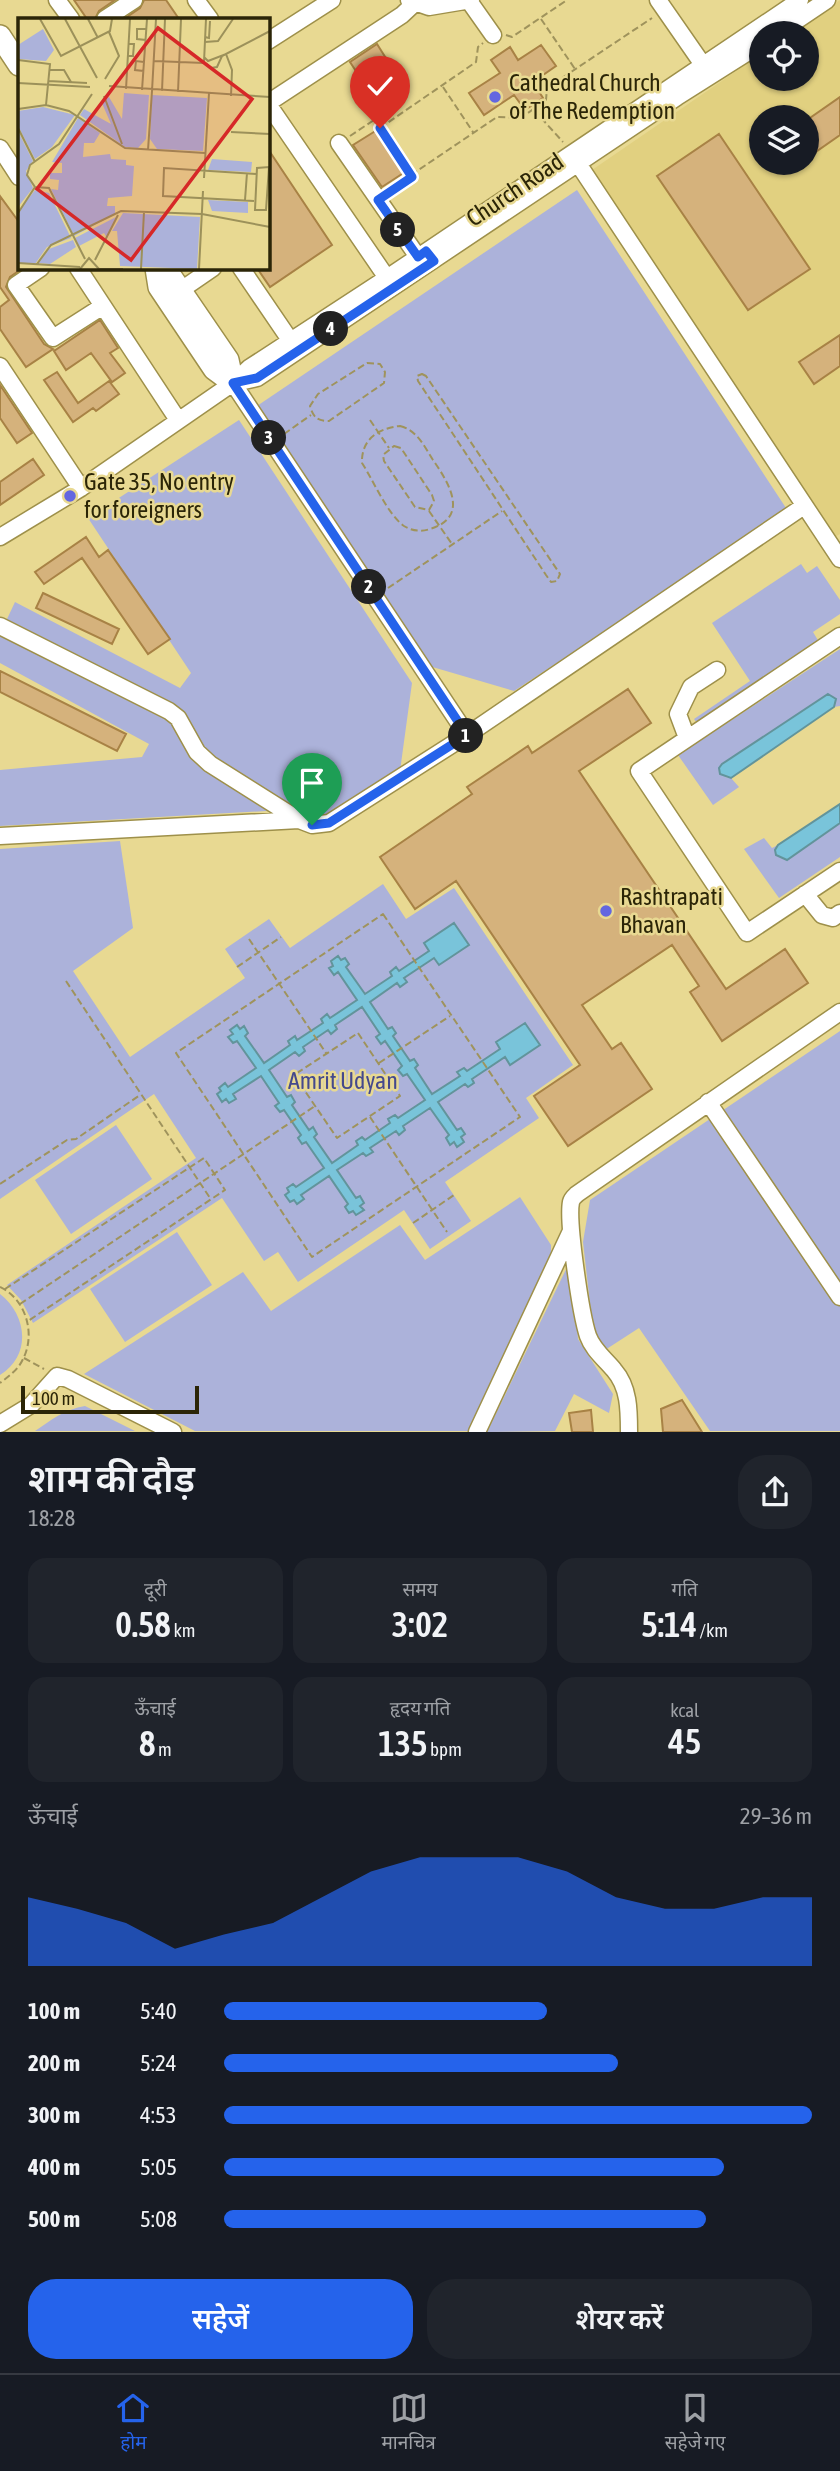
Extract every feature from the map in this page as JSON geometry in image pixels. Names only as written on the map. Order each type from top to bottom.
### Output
[{"type":"main road","points":[[0,36],[18,63]]},
{"type":"main road","points":[[157,270],[159,287],[214,369],[233,383]]},
{"type":"main road","points":[[157,270],[172,278],[181,290],[228,360],[233,383]]},
{"type":"street","points":[[58,0],[70,18]]},
{"type":"street","points":[[107,18],[134,0]]},
{"type":"street","points":[[196,0],[208,18]]},
{"type":"street","points":[[270,40],[332,0]]},
{"type":"street","name":"Church Road","points":[[233,383],[257,378],[426,256],[707,70],[800,0]]},
{"type":"street","points":[[796,21],[827,0]]},
{"type":"street","points":[[270,102],[415,1],[429,7],[470,1],[494,35]]},
{"type":"street","points":[[662,5],[707,70]]},
{"type":"street","name":"Church Road","points":[[707,70],[749,50]]},
{"type":"street","points":[[270,106],[387,278]]},
{"type":"street","points":[[340,143],[378,200],[426,256]]},
{"type":"street","points":[[0,148],[18,173]]},
{"type":"street","points":[[575,159],[840,559]]},
{"type":"street","name":"Church Road","points":[[0,537],[81,488],[233,383],[249,368],[290,340],[426,256]]},
{"type":"street","points":[[38,270],[16,285],[52,338],[103,306]]},
{"type":"street","points":[[79,270],[178,420]]},
{"type":"street","points":[[181,290],[210,270]]},
{"type":"street","points":[[242,270],[290,340]]},
{"type":"street","points":[[0,366],[81,488]]},
{"type":"street","points":[[233,383],[467,735]]},
{"type":"street","points":[[0,626],[169,711],[178,718],[197,752],[210,764],[299,820],[312,825],[329,823],[467,735],[804,506]]},
{"type":"street","points":[[840,636],[639,771],[747,933],[840,871]]},
{"type":"street","points":[[687,738],[678,714],[691,687],[717,670]]},
{"type":"street","points":[[0,836],[299,820]]},
{"type":"street","points":[[805,894],[822,915],[832,918],[840,913]]},
{"type":"street","points":[[629,1432],[628,1401],[624,1387],[617,1373],[597,1353],[589,1338],[583,1316],[571,1230],[571,1202],[577,1194],[840,1012]]},
{"type":"street","points":[[709,1102],[840,1297]]},
{"type":"street","points":[[477,1432],[571,1230]]},
{"type":"street","points":[[0,1424],[31,1405],[57,1376],[173,1432]]},
{"type":"path","points":[[380,128],[477,62],[478,47],[494,35],[497,33],[512,37],[567,0]]},
{"type":"path","points":[[378,200],[497,117],[520,118],[546,100],[547,88],[662,5]]},
{"type":"path","points":[[540,18],[575,69]]},
{"type":"path","points":[[442,86],[474,133]]},
{"type":"path","points":[[533,109],[575,159]]},
{"type":"path","points":[[340,143],[374,120],[411,175]]},
{"type":"path","points":[[367,363],[380,364],[385,372],[384,383],[329,421],[320,421],[312,415],[310,406],[317,394],[367,363]]},
{"type":"path","points":[[417,376],[426,376],[560,574],[557,581],[551,582],[504,510],[418,381],[417,376]]},
{"type":"path","points":[[272,443],[312,415]]},
{"type":"path","points":[[370,420],[389,448]]},
{"type":"path","points":[[400,426],[410,429],[449,482],[454,499],[451,514],[439,526],[427,531],[414,531],[403,526],[394,516],[362,463],[367,443],[377,431],[385,427],[400,426]]},
{"type":"path","points":[[429,510],[434,501],[426,486],[401,448],[389,448],[383,455],[384,461],[415,507],[429,510],[452,545]]},
{"type":"path","points":[[375,596],[504,510]]},
{"type":"path","points":[[383,914],[451,1015],[520,1117],[312,1257],[176,1054],[383,914]]},
{"type":"path","points":[[237,967],[281,937]]},
{"type":"path","points":[[249,939],[326,1054]]},
{"type":"path","points":[[66,981],[211,1199]]},
{"type":"path","points":[[379,1063],[451,1015]]},
{"type":"path","points":[[358,1033],[379,1063],[400,1096],[337,1138],[294,1075],[358,1033]]},
{"type":"path","points":[[0,1184],[67,1140],[76,1139],[141,1094]]},
{"type":"path","points":[[20,1304],[315,1105]]},
{"type":"path","points":[[369,1116],[447,1232]]},
{"type":"path","points":[[5,1289],[204,1158],[225,1190],[28,1321]]},
{"type":"path","points":[[413,1223],[454,1195]]},
{"type":"path","points":[[0,1287],[20,1304],[28,1321],[29,1340],[24,1358],[13,1374],[0,1383]]},
{"type":"path","points":[[24,1358],[57,1376]]},
{"type":"shaded area","points":[[840,0],[840,534],[833,538],[592,170],[749,62],[749,91],[819,91],[819,21],[809,21]]},
{"type":"shaded area","points":[[828,694],[836,699],[834,707],[731,778],[720,774],[719,768],[722,764]]},
{"type":"shaded area","points":[[840,804],[840,823],[787,860],[776,855],[778,845]]},
{"type":"shaded area","points":[[454,923],[469,945],[439,965],[434,958],[404,978],[407,982],[400,987],[397,983],[370,1002],[388,1029],[392,1027],[396,1033],[393,1036],[410,1061],[414,1059],[418,1065],[415,1068],[432,1094],[460,1076],[457,1072],[464,1068],[467,1071],[500,1049],[496,1042],[525,1023],[540,1045],[510,1065],[505,1057],[472,1079],[474,1083],[468,1087],[465,1084],[438,1102],[457,1130],[461,1128],[465,1134],[461,1137],[464,1142],[457,1147],[454,1142],[450,1145],[446,1138],[449,1135],[430,1108],[403,1126],[405,1130],[399,1135],[396,1131],[370,1148],[373,1152],[366,1156],[363,1153],[337,1170],[356,1198],[360,1196],[364,1203],[360,1206],[364,1210],[356,1215],[353,1211],[349,1213],[345,1207],[348,1204],[329,1176],[301,1195],[304,1199],[297,1204],[294,1200],[290,1202],[285,1195],[289,1192],[287,1188],[293,1184],[296,1187],[324,1168],[306,1142],[302,1144],[298,1138],[301,1135],[284,1110],[280,1112],[275,1106],[279,1103],[261,1076],[233,1094],[236,1099],[229,1103],[226,1099],[222,1102],[217,1094],[221,1091],[219,1088],[225,1083],[228,1087],[256,1068],[237,1041],[233,1043],[228,1037],[233,1034],[230,1030],[237,1025],[240,1029],[244,1026],[248,1033],[245,1036],[264,1063],[290,1045],[288,1041],[295,1036],[297,1040],[323,1023],[321,1019],[327,1014],[330,1018],[357,1000],[338,972],[334,975],[329,968],[333,966],[331,961],[338,956],[341,960],[345,958],[349,964],[346,967],[365,994],[392,976],[390,972],[396,967],[399,971],[429,951],[424,943]],"holes":[[[362,1007],[380,1034],[376,1037],[381,1044],[385,1041],[402,1066],[398,1070],[403,1076],[407,1074],[425,1100],[398,1118],[395,1115],[388,1119],[390,1123],[365,1140],[362,1137],[356,1141],[358,1145],[332,1163],[314,1137],[317,1134],[313,1127],[309,1130],[292,1105],[295,1102],[291,1095],[287,1097],[269,1070],[295,1052],[299,1056],[305,1051],[303,1047],[328,1030],[331,1034],[337,1029],[335,1025]]]},
{"type":"green space","points":[[577,190],[786,508],[514,691],[429,666],[254,408]]},
{"type":"green space","points":[[239,420],[412,683],[400,771],[323,819],[266,811],[0,826],[0,770],[142,757],[149,744],[0,663],[0,634],[15,602],[180,688],[191,673],[88,518]]},
{"type":"green space","points":[[801,564],[807,573],[817,566],[840,600],[840,614],[813,632],[819,642],[697,723],[694,719],[750,681],[712,623]]},
{"type":"green space","points":[[840,649],[840,706],[834,707],[836,703],[725,777],[731,778],[739,787],[713,805],[678,755]]},
{"type":"green space","points":[[840,823],[840,857],[779,898],[744,849],[764,838],[772,848],[778,845],[775,850],[787,859]]},
{"type":"green space","name":"Amrit Udyan","points":[[120,841],[133,928],[73,971],[130,1057],[245,978],[225,949],[269,919],[290,948],[383,884],[406,919],[454,888],[573,1065],[526,1098],[539,1118],[445,1182],[471,1221],[430,1249],[404,1210],[298,1282],[278,1252],[264,1261],[222,1198],[33,1323],[21,1300],[7,1285],[196,1158],[154,1094],[0,1199],[0,849]]},
{"type":"green space","points":[[840,1031],[840,1431],[710,1431],[639,1328],[605,1350],[599,1346],[593,1330],[583,1242],[590,1200]]},
{"type":"green space","points":[[116,1125],[152,1179],[71,1234],[35,1180]]},
{"type":"green space","points":[[520,1197],[551,1245],[551,1266],[471,1431],[195,1431],[84,1374],[243,1272],[271,1311],[400,1225],[425,1260]]},
{"type":"green space","points":[[177,1232],[212,1285],[125,1342],[90,1289]]},
{"type":"green space","points":[[572,1257],[578,1339],[613,1394],[609,1413],[574,1394],[555,1431],[487,1432]]},
{"type":"green space","points":[[0,1294],[16,1313],[22,1335],[17,1357],[0,1375]]},
{"type":"green space","points":[[85,1406],[135,1431],[35,1431],[65,1412]]},
{"type":"building","points":[[74,0],[115,0],[99,11],[96,18],[86,18]]},
{"type":"building","points":[[144,0],[166,0],[178,18],[125,18],[140,8]]},
{"type":"building","points":[[377,44],[394,71],[367,88],[350,62]]},
{"type":"building","points":[[541,45],[556,66],[533,82],[543,98],[525,110],[514,95],[484,115],[469,93],[500,73],[491,60],[510,47],[518,60]]},
{"type":"building","points":[[840,97],[840,135],[819,150],[819,112]]},
{"type":"building","points":[[377,130],[405,172],[382,187],[353,145]]},
{"type":"building","points":[[719,134],[810,269],[748,310],[657,176]]},
{"type":"building","points":[[270,152],[332,245],[270,287],[258,270],[270,270]]},
{"type":"building","points":[[0,196],[18,221],[18,270],[20,270],[10,277],[6,287],[44,344],[53,349],[26,367],[0,329],[0,307],[9,300],[0,287]]},
{"type":"building","points":[[100,320],[118,348],[110,353],[125,373],[112,382],[91,353],[66,370],[54,351]]},
{"type":"building","points":[[840,335],[840,366],[814,384],[799,362]]},
{"type":"building","points":[[57,372],[78,403],[109,381],[119,394],[96,411],[93,408],[73,422],[44,380]]},
{"type":"building","points":[[0,385],[32,433],[17,443],[0,418]]},
{"type":"building","points":[[33,459],[44,475],[0,505],[0,482]]},
{"type":"building","points":[[86,537],[99,557],[108,550],[170,639],[148,654],[82,558],[44,584],[35,572]]},
{"type":"building","points":[[43,593],[119,629],[112,644],[36,608]]},
{"type":"building","points":[[0,671],[126,734],[117,751],[0,692]]},
{"type":"building","points":[[628,689],[651,723],[579,771],[726,989],[785,949],[808,983],[722,1041],[690,992],[699,986],[672,945],[582,1005],[612,1049],[621,1043],[652,1089],[568,1146],[534,1096],[580,1065],[456,881],[415,909],[380,857],[472,794],[467,787],[528,746],[532,753]]},
{"type":"building","points":[[682,1400],[702,1432],[663,1432],[661,1409]]},
{"type":"building","points":[[591,1410],[593,1432],[572,1432],[569,1413]]},
{"type":"place","name":"Cathedral Church of The Redemption","points":[[495,97]]},
{"type":"place","name":"Gate 35, No entry for foreigners","points":[[70,496]]},
{"type":"place","name":"Rashtrapati Bhavan","points":[[606,911]]},
{"type":"route","points":[[312,825],[329,823],[467,735],[233,383],[257,378],[434,261],[426,251],[418,257],[378,200],[412,177],[380,128]]}]
